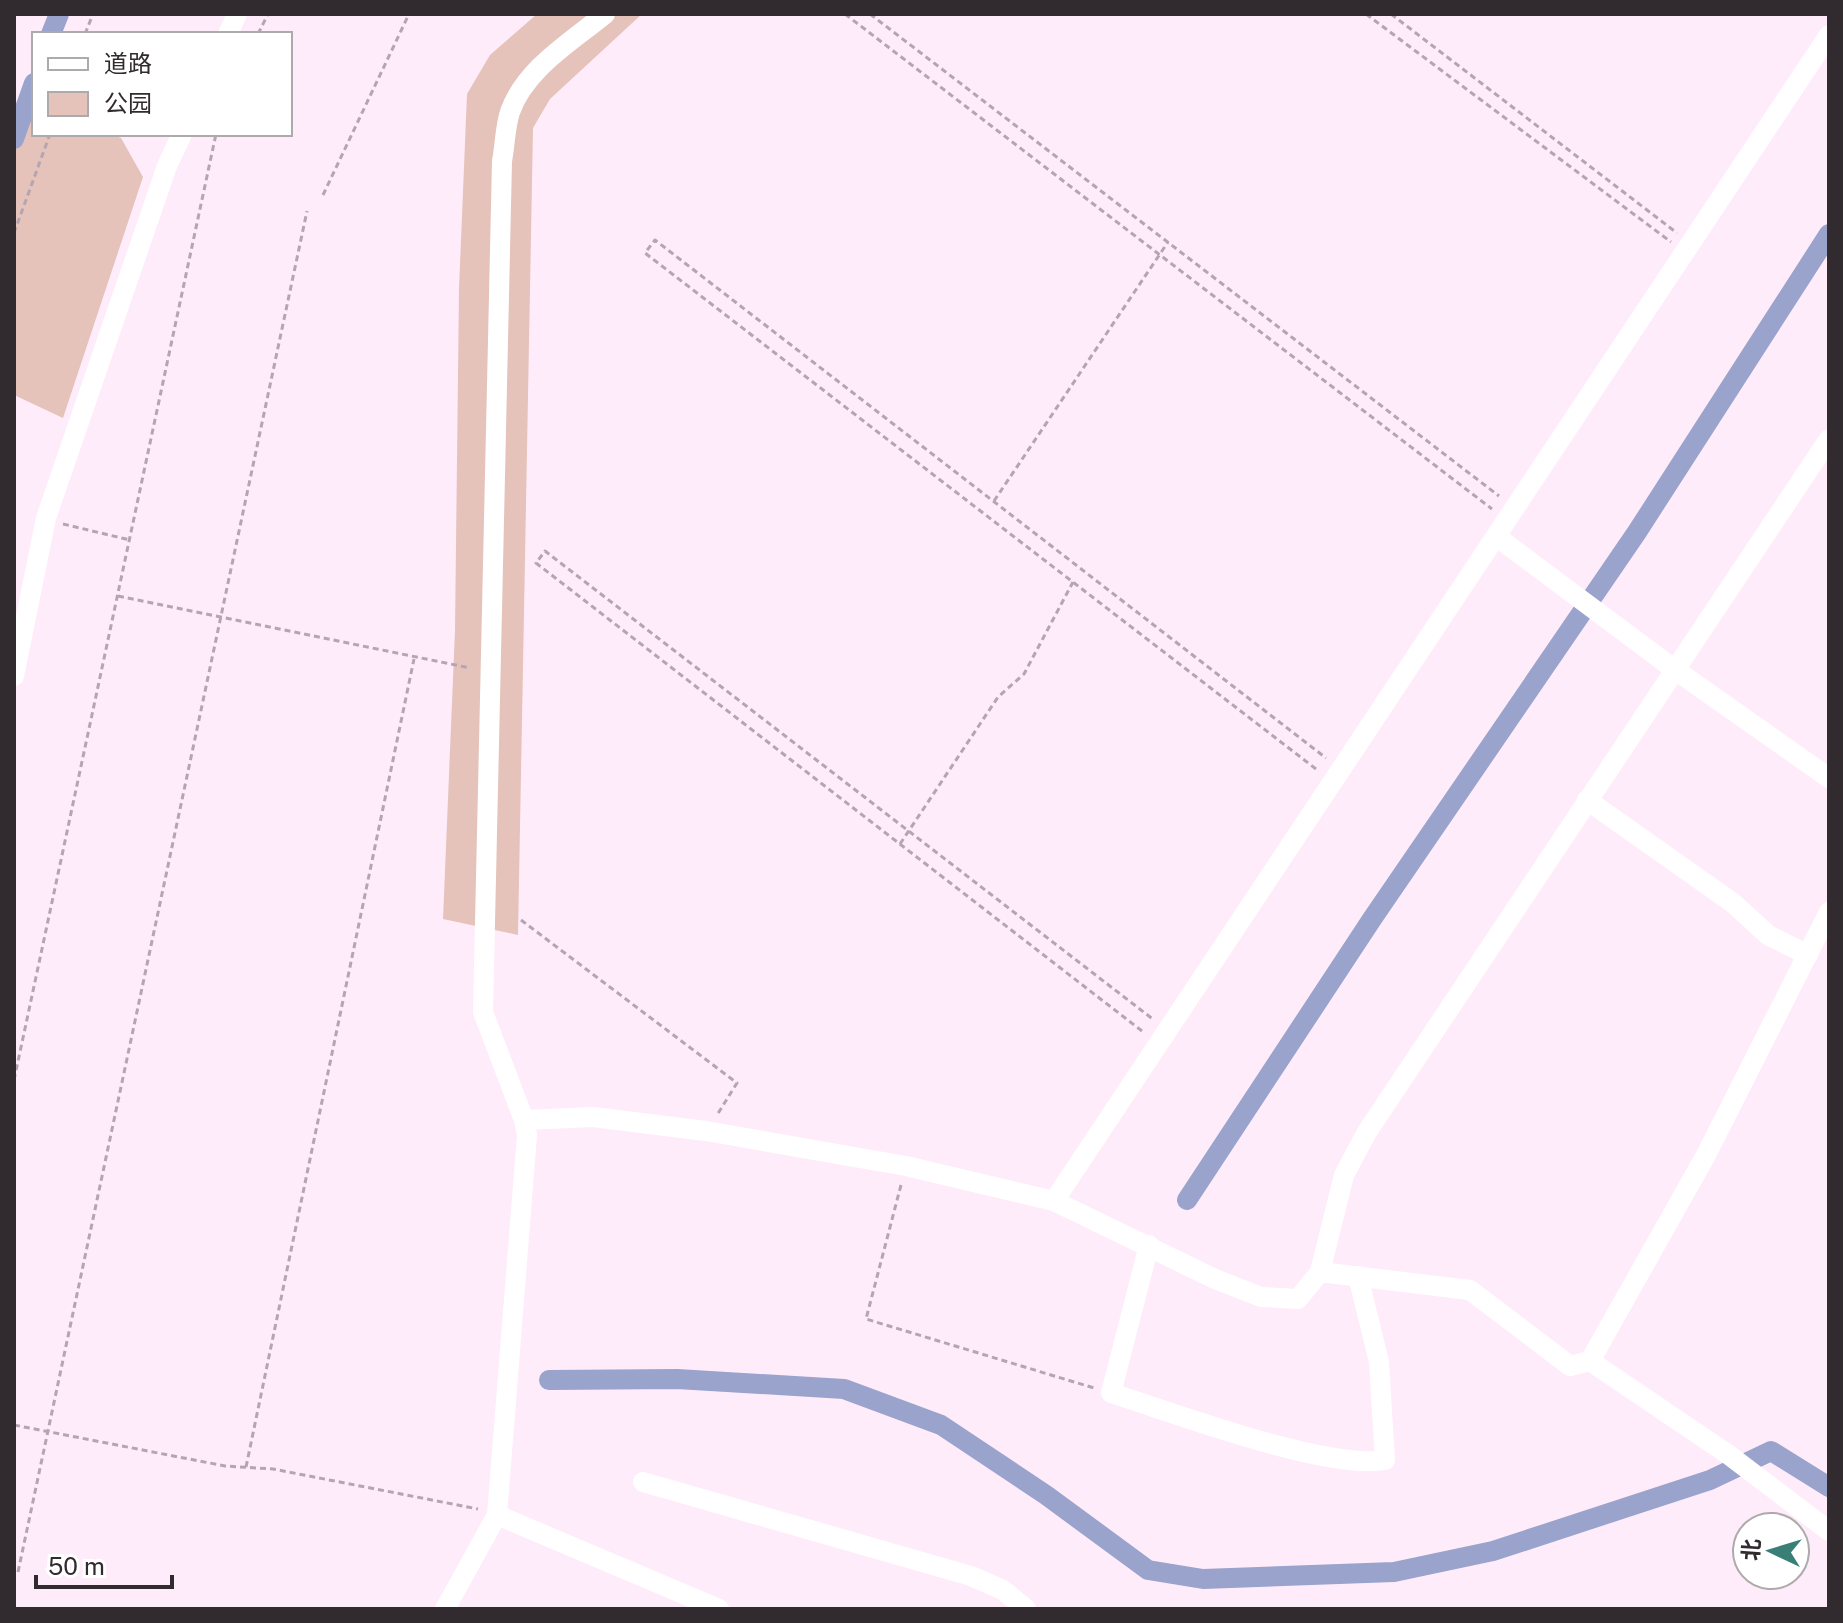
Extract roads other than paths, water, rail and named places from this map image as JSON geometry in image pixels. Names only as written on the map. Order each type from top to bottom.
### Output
[{"type":"street","points":[[445,1609],[497,1515],[527,1135],[483,1012],[502,161],[510,113],[521,88],[542,66],[605,14]]},
{"type":"street","points":[[1054,1201],[1829,35]]},
{"type":"street","points":[[14,676],[46,518],[167,166],[181,136]]},
{"type":"street","points":[[524,1120],[593,1117],[706,1131],[906,1166],[1054,1201],[1215,1279],[1261,1297],[1298,1299],[1313,1285],[1320,1272],[1344,1175],[1367,1132],[1829,439]]},
{"type":"street","points":[[1508,522],[1558,581],[1674,669],[1829,778]]},
{"type":"street","points":[[1587,800],[1733,903],[1768,935],[1808,955]]},
{"type":"street","points":[[1320,1272],[1470,1290],[1570,1366],[1590,1361],[1706,1155],[1829,912]]},
{"type":"street","points":[[1149,1245],[1111,1393],[1290,1447],[1367,1463],[1385,1460],[1379,1362],[1358,1276]]},
{"type":"street","points":[[1590,1361],[1729,1455],[1829,1531]]},
{"type":"street","points":[[643,1482],[971,1576],[1003,1590],[1026,1609]]},
{"type":"street","points":[[497,1515],[719,1609]]},
{"type":"waterway","points":[[52,32],[59,14]]},
{"type":"waterway","points":[[14,139],[32,89]]},
{"type":"waterway","points":[[1187,1200],[1372,919],[1637,532],[1829,234]]},
{"type":"waterway","points":[[549,1380],[677,1379],[844,1389],[941,1425],[1046,1495],[1148,1570],[1203,1579],[1394,1572],[1493,1551],[1710,1480],[1771,1451],[1829,1487]]}]
